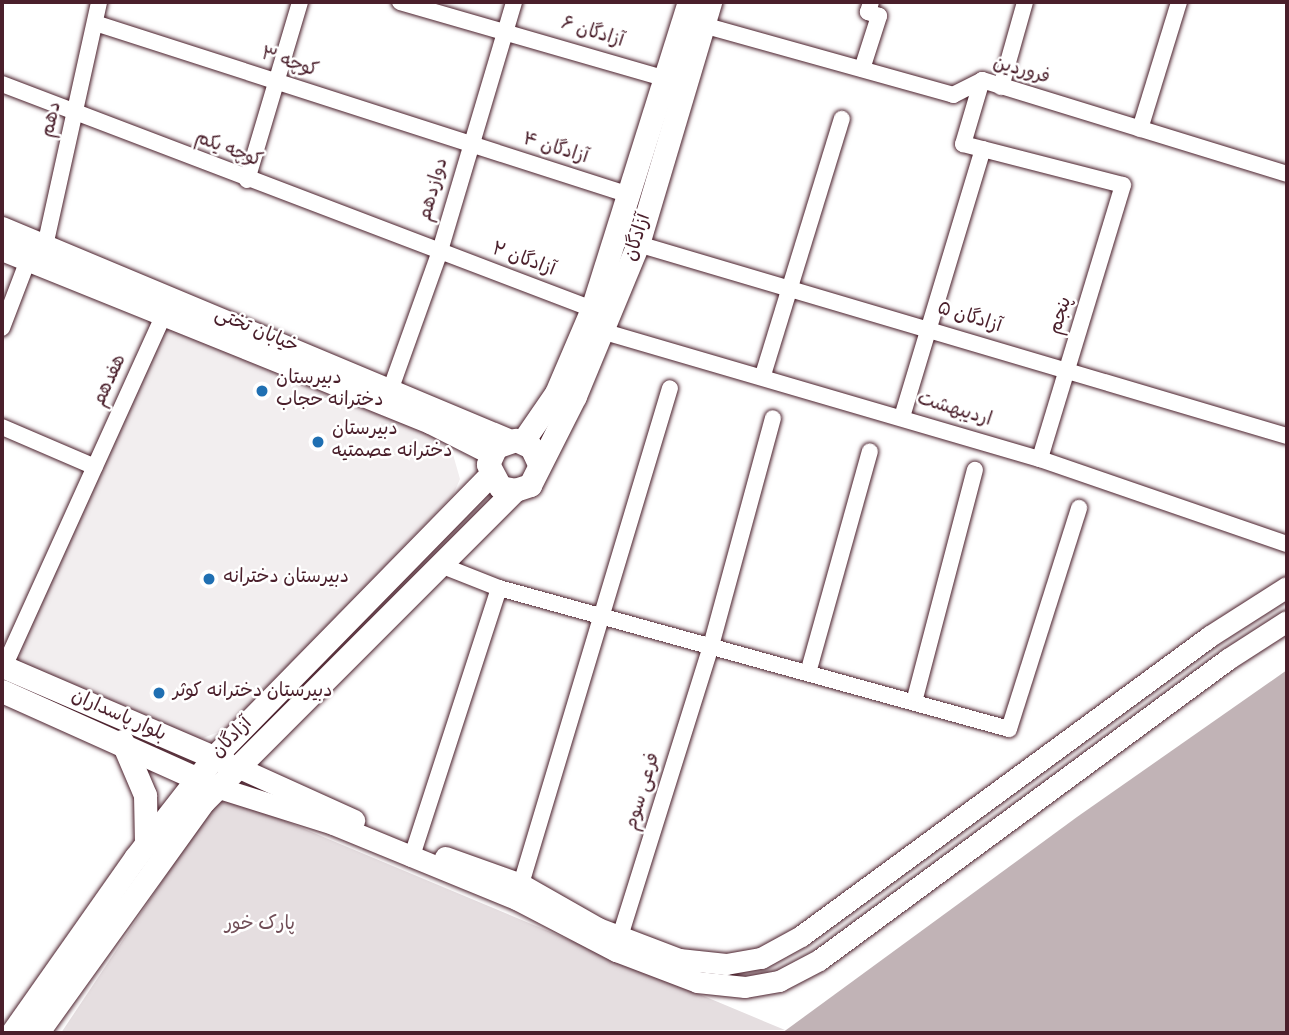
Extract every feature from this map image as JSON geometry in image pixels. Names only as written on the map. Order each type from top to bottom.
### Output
[{"type":"main road","name":"آزادگان","points":[[12,1033],[146,844],[206,783],[555,393],[592,309],[689,2]]},
{"type":"main road","name":"آزادگان","points":[[539,464],[605,332],[638,244],[709,2]]},
{"type":"main road","name":"خیابان تختی","points":[[2,228],[36,253],[165,312],[503,452]]},
{"type":"main road","name":"خیابان تختی","points":[[2,249],[36,253],[391,388],[503,452]]},
{"type":"main road","points":[[531,446],[539,464],[535,479],[515,491],[500,487],[503,452],[531,446]]},
{"type":"main road","name":"آزادگان","points":[[224,762],[515,491]]},
{"type":"main road","name":"بلوار پاسداران","points":[[3,667],[29,690],[206,783]]},
{"type":"main road","name":"بلوار پاسداران","points":[[2,691],[29,690],[224,762]]},
{"type":"main road","points":[[122,741],[145,794],[146,844]]},
{"type":"main road","name":"آزادگان","points":[[37,1033],[206,783]]},
{"type":"street","name":"دهم","points":[[2,328],[36,253],[75,115],[99,2]]},
{"type":"street","points":[[247,180],[300,2]]},
{"type":"street","name":"آزادگان ۶","points":[[400,2],[506,30],[666,79]]},
{"type":"street","name":"دوازدهم","points":[[391,388],[439,254],[514,2]]},
{"type":"street","points":[[862,69],[879,16],[868,12],[871,2]]},
{"type":"street","points":[[1001,87],[1025,2]]},
{"type":"street","points":[[1140,129],[1179,2]]},
{"type":"street","name":"کوچه ۳","points":[[95,23],[470,146]]},
{"type":"street","name":"فروردین","points":[[703,25],[953,95],[982,80],[1140,129],[1286,168]]},
{"type":"street","points":[[902,417],[983,149],[962,144],[982,80]]},
{"type":"street","name":"کوچه یکم","points":[[2,84],[75,115],[439,254]]},
{"type":"street","points":[[763,375],[842,119]]},
{"type":"street","name":"آزادگان ۴","points":[[470,146],[629,195]]},
{"type":"street","name":"پنجم","points":[[983,149],[1124,185],[1040,459]]},
{"type":"street","name":"آزادگان ۵","points":[[638,244],[1287,436]]},
{"type":"street","name":"آزادگان ۲","points":[[439,254],[592,309]]},
{"type":"street","name":"هفدهم","points":[[3,667],[165,312]]},
{"type":"street","name":"اردیبهشت","points":[[605,332],[763,375],[1040,459],[1287,544]]},
{"type":"street","points":[[518,892],[604,615],[670,388]]},
{"type":"street","name":"فرعی سوم","points":[[616,951],[711,646],[773,418]]},
{"type":"street","points":[[2,427],[95,467]]},
{"type":"street","points":[[808,673],[870,451]]},
{"type":"street","points":[[914,702],[975,470]]},
{"type":"street","points":[[438,564],[499,588],[1009,729],[1079,508]]},
{"type":"street","points":[[206,783],[332,824],[518,892],[598,928],[679,959],[726,964],[761,958],[801,936],[1210,636],[1287,587]]},
{"type":"street","points":[[413,853],[499,588]]},
{"type":"street","points":[[518,892],[616,951],[722,987],[779,981],[819,960],[1228,659],[1287,621]]},
{"type":"street","points":[[224,762],[413,853]]},
{"type":"shaded area","name":"دبیرستان دخترانه","points":[[165,325],[439,436],[450,444],[460,479],[453,495],[226,729],[198,740],[6,662]]},
{"type":"shaded area","points":[[1287,670],[1287,1033],[782,1033],[1077,817]]},
{"type":"green space","name":"پارک خور","points":[[236,800],[785,1030],[61,1033],[203,820],[220,802]]},
{"type":"place","name":"دبیرستان دخترانه حجاب","points":[[262,391]]},
{"type":"place","name":"دبیرستان دخترانه عصمتیه","points":[[318,442]]},
{"type":"place","name":"دبیرستان دخترانه","points":[[209,579]]},
{"type":"place","name":"دبیرستان دخترانه کوثر","points":[[159,693]]}]
